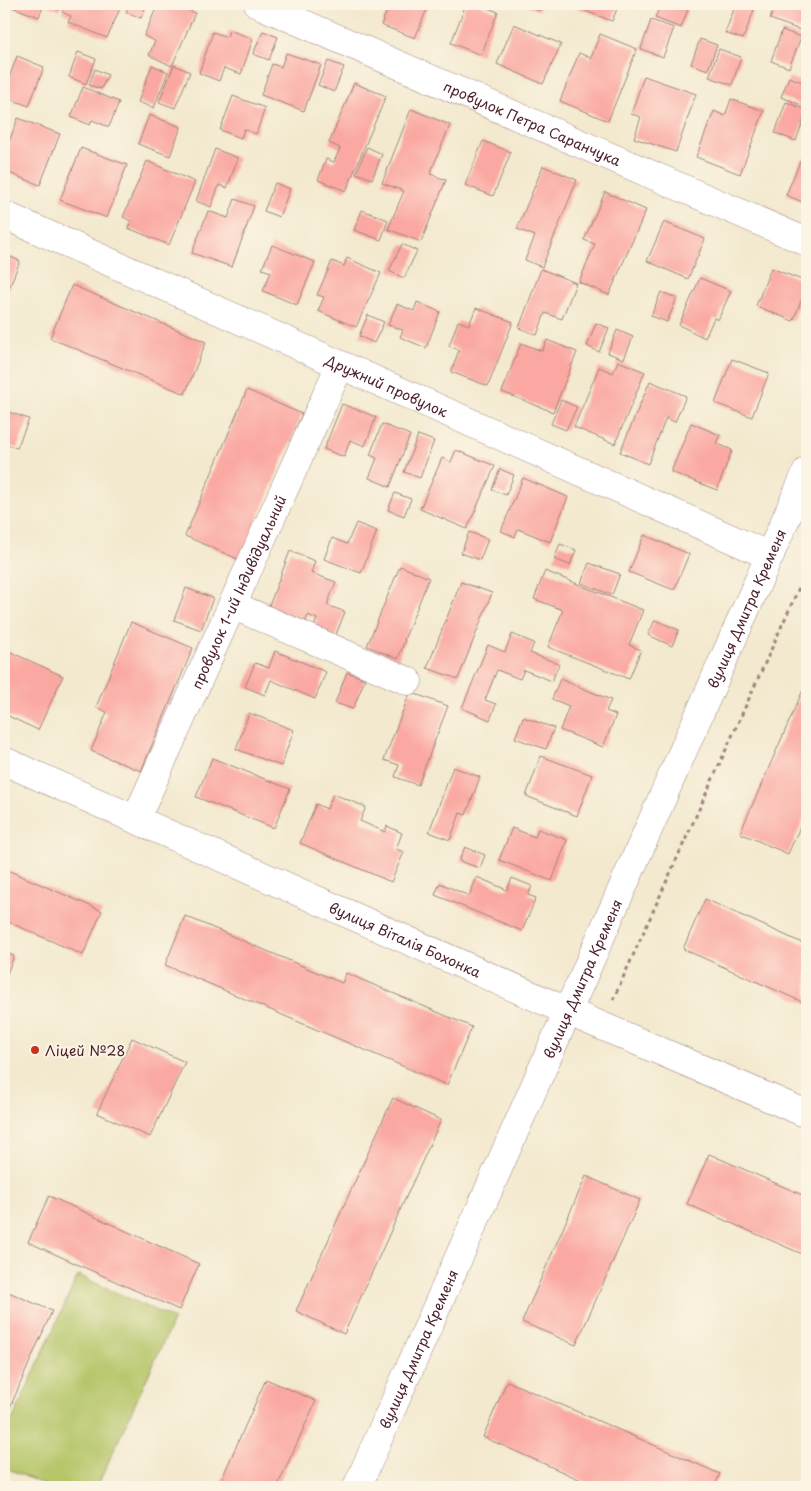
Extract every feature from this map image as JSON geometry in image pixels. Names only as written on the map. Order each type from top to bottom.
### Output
[{"type":"street","name":"провулок Петра Саранчука","points":[[258,4],[807,242]]},
{"type":"street","name":"Дружний провулок","points":[[4,215],[770,556]]},
{"type":"street","name":"провулок 1-ий Індивідуальний","points":[[136,819],[340,365]]},
{"type":"street","name":"вулиця Дмитра Кременя","points":[[357,1487],[807,471]]},
{"type":"street","points":[[232,605],[408,681]]},
{"type":"street","name":"вулиця Віталія Бохонка","points":[[4,761],[568,1012],[807,1114]]},
{"type":"path","points":[[601,1026],[807,570]]},
{"type":"green space","points":[[78,1275],[174,1319],[97,1487],[49,1487],[4,1467],[4,1438]]},
{"type":"building","points":[[4,4],[44,4],[39,17]]},
{"type":"building","points":[[44,4],[62,4],[59,10]]},
{"type":"building","points":[[66,4],[122,4],[107,38],[68,22],[71,16],[62,12]]},
{"type":"building","points":[[129,4],[147,4],[141,18],[126,12]]},
{"type":"building","points":[[158,4],[173,4],[195,13],[172,66],[149,55],[155,41],[144,36]]},
{"type":"building","points":[[390,4],[429,4],[415,38],[381,25]]},
{"type":"building","points":[[466,4],[478,4],[498,12],[481,55],[451,43]]},
{"type":"building","points":[[521,4],[542,4],[539,11]]},
{"type":"building","points":[[576,4],[619,4],[612,21],[575,7]]},
{"type":"building","points":[[661,4],[690,4],[681,28],[655,18]]},
{"type":"building","points":[[736,4],[754,10],[743,39],[725,33]]},
{"type":"building","points":[[776,4],[807,4],[807,12],[800,30],[770,19]]},
{"type":"building","points":[[651,20],[674,28],[663,57],[641,49]]},
{"type":"building","points":[[514,24],[561,44],[543,84],[497,64]]},
{"type":"building","points":[[229,30],[253,39],[241,74],[224,68],[219,81],[199,73],[213,32],[227,37]]},
{"type":"building","points":[[782,30],[801,37],[789,68],[771,61]]},
{"type":"building","points":[[263,31],[278,37],[269,60],[253,54]]},
{"type":"building","points":[[600,34],[637,49],[608,121],[560,101],[579,53],[591,58]]},
{"type":"building","points":[[700,39],[717,45],[708,70],[691,64]]},
{"type":"building","points":[[719,49],[741,57],[732,85],[709,77]]},
{"type":"building","points":[[78,52],[96,59],[86,84],[69,77]]},
{"type":"building","points":[[286,53],[321,65],[304,111],[261,95],[272,64],[281,67]]},
{"type":"building","points":[[17,56],[44,67],[29,106],[4,97],[4,92]]},
{"type":"building","points":[[328,61],[344,67],[334,92],[318,85]]},
{"type":"building","points":[[152,65],[168,72],[154,108],[138,102]]},
{"type":"building","points":[[174,65],[190,72],[175,108],[159,102]]},
{"type":"building","points":[[95,69],[108,75],[101,89],[89,85]]},
{"type":"building","points":[[644,76],[696,94],[676,152],[634,138],[641,117],[631,114]]},
{"type":"building","points":[[789,77],[807,84],[807,107],[781,97]]},
{"type":"building","points":[[354,83],[386,96],[346,191],[318,180],[326,159],[334,162],[340,148],[329,143]]},
{"type":"building","points":[[83,87],[119,102],[109,127],[92,120],[90,125],[71,117]]},
{"type":"building","points":[[233,96],[265,108],[256,134],[244,129],[241,138],[220,130]]},
{"type":"building","points":[[731,99],[764,111],[740,174],[696,157],[714,111],[725,116]]},
{"type":"building","points":[[786,102],[807,110],[796,141],[775,133]]},
{"type":"building","points":[[411,109],[450,125],[430,174],[446,180],[421,242],[388,229],[404,191],[382,183]]},
{"type":"building","points":[[149,115],[181,127],[170,156],[138,144]]},
{"type":"building","points":[[18,118],[60,134],[40,185],[4,171],[4,155]]},
{"type":"building","points":[[483,141],[511,152],[493,196],[465,185]]},
{"type":"building","points":[[367,147],[382,154],[372,179],[356,173]]},
{"type":"building","points":[[81,148],[127,165],[107,218],[60,200]]},
{"type":"building","points":[[215,149],[238,158],[227,188],[219,185],[211,207],[196,201]]},
{"type":"building","points":[[801,159],[807,161],[807,204],[786,195]]},
{"type":"building","points":[[147,161],[195,182],[169,245],[128,228],[131,221],[123,217]]},
{"type":"building","points":[[543,166],[577,180],[542,267],[525,260],[535,236],[517,229]]},
{"type":"building","points":[[275,183],[290,189],[279,217],[264,211]]},
{"type":"building","points":[[605,192],[646,210],[609,295],[579,282],[595,244],[584,240]]},
{"type":"building","points":[[235,199],[254,206],[232,267],[192,253],[208,211],[228,218]]},
{"type":"building","points":[[362,210],[388,220],[381,240],[354,230]]},
{"type":"building","points":[[664,222],[705,239],[688,279],[647,261]]},
{"type":"building","points":[[402,244],[417,251],[404,278],[389,271]]},
{"type":"building","points":[[272,245],[315,262],[297,305],[263,291],[271,272],[262,269]]},
{"type":"building","points":[[4,254],[20,261],[4,301]]},
{"type":"building","points":[[347,258],[381,273],[356,327],[318,311],[324,297],[317,295],[332,261],[344,266]]},
{"type":"building","points":[[771,268],[807,282],[793,321],[756,306]]},
{"type":"building","points":[[541,269],[576,283],[562,319],[545,313],[537,335],[519,328]]},
{"type":"building","points":[[700,278],[731,291],[718,320],[714,318],[705,338],[679,325]]},
{"type":"building","points":[[72,285],[206,342],[185,394],[50,338]]},
{"type":"building","points":[[661,292],[677,298],[667,322],[651,316]]},
{"type":"building","points":[[417,302],[440,312],[426,348],[400,337],[403,330],[388,325],[397,304],[414,311]]},
{"type":"building","points":[[476,308],[513,322],[488,386],[451,372],[459,350],[449,346],[458,321],[469,325]]},
{"type":"building","points":[[368,315],[384,322],[374,343],[359,336]]},
{"type":"building","points":[[596,323],[609,328],[599,352],[587,346]]},
{"type":"building","points":[[617,330],[633,337],[624,359],[608,353]]},
{"type":"building","points":[[547,340],[577,352],[553,412],[502,392],[521,343],[542,351]]},
{"type":"building","points":[[732,359],[769,373],[752,417],[715,403]]},
{"type":"building","points":[[618,361],[645,372],[615,444],[574,427],[599,367],[613,373]]},
{"type":"building","points":[[650,381],[686,396],[675,422],[666,418],[648,464],[620,452]]},
{"type":"building","points":[[247,390],[302,414],[240,560],[185,536]]},
{"type":"building","points":[[561,400],[577,407],[566,430],[551,424]]},
{"type":"building","points":[[342,404],[376,417],[365,446],[350,440],[344,457],[324,449]]},
{"type":"building","points":[[6,411],[29,419],[17,448],[4,444],[4,418]]},
{"type":"building","points":[[691,423],[720,435],[716,443],[732,450],[717,490],[671,472]]},
{"type":"building","points":[[382,424],[410,435],[390,487],[369,478],[377,458],[370,455]]},
{"type":"building","points":[[418,435],[434,441],[420,478],[404,472]]},
{"type":"building","points":[[456,450],[495,466],[467,529],[420,509],[442,458],[451,462]]},
{"type":"building","points":[[500,469],[514,475],[506,495],[492,490]]},
{"type":"building","points":[[523,478],[568,497],[550,542],[518,529],[515,537],[501,531]]},
{"type":"building","points":[[395,493],[411,499],[404,516],[388,510]]},
{"type":"building","points":[[356,523],[377,531],[361,573],[324,559],[332,538],[347,544]]},
{"type":"building","points":[[469,532],[488,539],[480,560],[461,553]]},
{"type":"building","points":[[644,535],[689,554],[674,590],[629,572]]},
{"type":"building","points":[[560,544],[576,550],[570,565],[554,559]]},
{"type":"building","points":[[290,551],[315,561],[311,573],[336,582],[327,605],[345,612],[335,637],[313,629],[317,619],[308,615],[304,625],[267,611]]},
{"type":"building","points":[[589,563],[620,574],[612,595],[581,583]]},
{"type":"building","points":[[400,566],[429,578],[398,659],[367,646]]},
{"type":"building","points":[[545,571],[643,610],[629,645],[641,650],[629,679],[548,647],[563,610],[534,599]]},
{"type":"building","points":[[461,582],[492,593],[458,679],[427,668]]},
{"type":"building","points":[[186,588],[213,598],[201,630],[174,620]]},
{"type":"building","points":[[655,620],[679,630],[672,646],[648,635]]},
{"type":"building","points":[[131,622],[193,648],[141,771],[91,751],[107,712],[96,707]]},
{"type":"building","points":[[512,634],[534,643],[530,653],[559,664],[552,681],[524,670],[520,679],[497,670],[485,700],[496,704],[490,720],[462,708],[488,645],[505,652]]},
{"type":"building","points":[[4,649],[63,676],[38,730],[4,714]]},
{"type":"building","points":[[275,651],[326,672],[315,699],[271,680],[265,695],[245,687],[255,663],[269,668]]},
{"type":"building","points":[[347,672],[365,679],[353,709],[335,703]]},
{"type":"building","points":[[560,679],[611,700],[606,711],[616,715],[603,747],[560,730],[569,706],[552,699]]},
{"type":"building","points":[[807,681],[807,811],[788,854],[740,833]]},
{"type":"building","points":[[410,692],[448,706],[418,785],[395,777],[399,765],[384,760]]},
{"type":"building","points":[[249,713],[294,730],[281,766],[236,749]]},
{"type":"building","points":[[523,717],[554,728],[546,749],[515,738]]},
{"type":"building","points":[[541,756],[592,775],[577,816],[526,796]]},
{"type":"building","points":[[212,758],[290,789],[274,828],[196,797]]},
{"type":"building","points":[[453,767],[480,777],[466,815],[460,813],[450,840],[429,832]]},
{"type":"building","points":[[333,794],[366,807],[360,821],[385,832],[387,826],[402,833],[396,849],[404,852],[391,882],[300,843],[316,804],[327,809]]},
{"type":"building","points":[[512,828],[535,837],[538,829],[567,840],[552,881],[499,860]]},
{"type":"building","points":[[465,847],[485,855],[480,868],[459,861]]},
{"type":"building","points":[[5,869],[102,911],[83,955],[4,920]]},
{"type":"building","points":[[477,877],[507,890],[512,878],[532,886],[528,895],[536,898],[522,931],[435,895],[440,883],[469,896]]},
{"type":"building","points":[[705,899],[807,945],[807,1004],[683,949]]},
{"type":"building","points":[[185,916],[342,983],[346,973],[472,1027],[447,1085],[165,965]]},
{"type":"building","points":[[4,952],[14,956],[4,981]]},
{"type":"building","points":[[132,1038],[185,1062],[150,1137],[97,1113]]},
{"type":"building","points":[[393,1098],[441,1120],[344,1334],[296,1311]]},
{"type":"building","points":[[709,1154],[807,1197],[807,1256],[687,1204]]},
{"type":"building","points":[[586,1176],[640,1200],[576,1345],[522,1322]]},
{"type":"building","points":[[49,1196],[199,1264],[179,1310],[28,1242]]},
{"type":"building","points":[[6,1291],[52,1311],[4,1421],[4,1296]]},
{"type":"building","points":[[266,1379],[316,1401],[277,1487],[218,1487]]},
{"type":"building","points":[[507,1381],[720,1474],[714,1487],[597,1487],[483,1437]]},
{"type":"place","name":"Ліцей №28","points":[[35,1050]]}]
